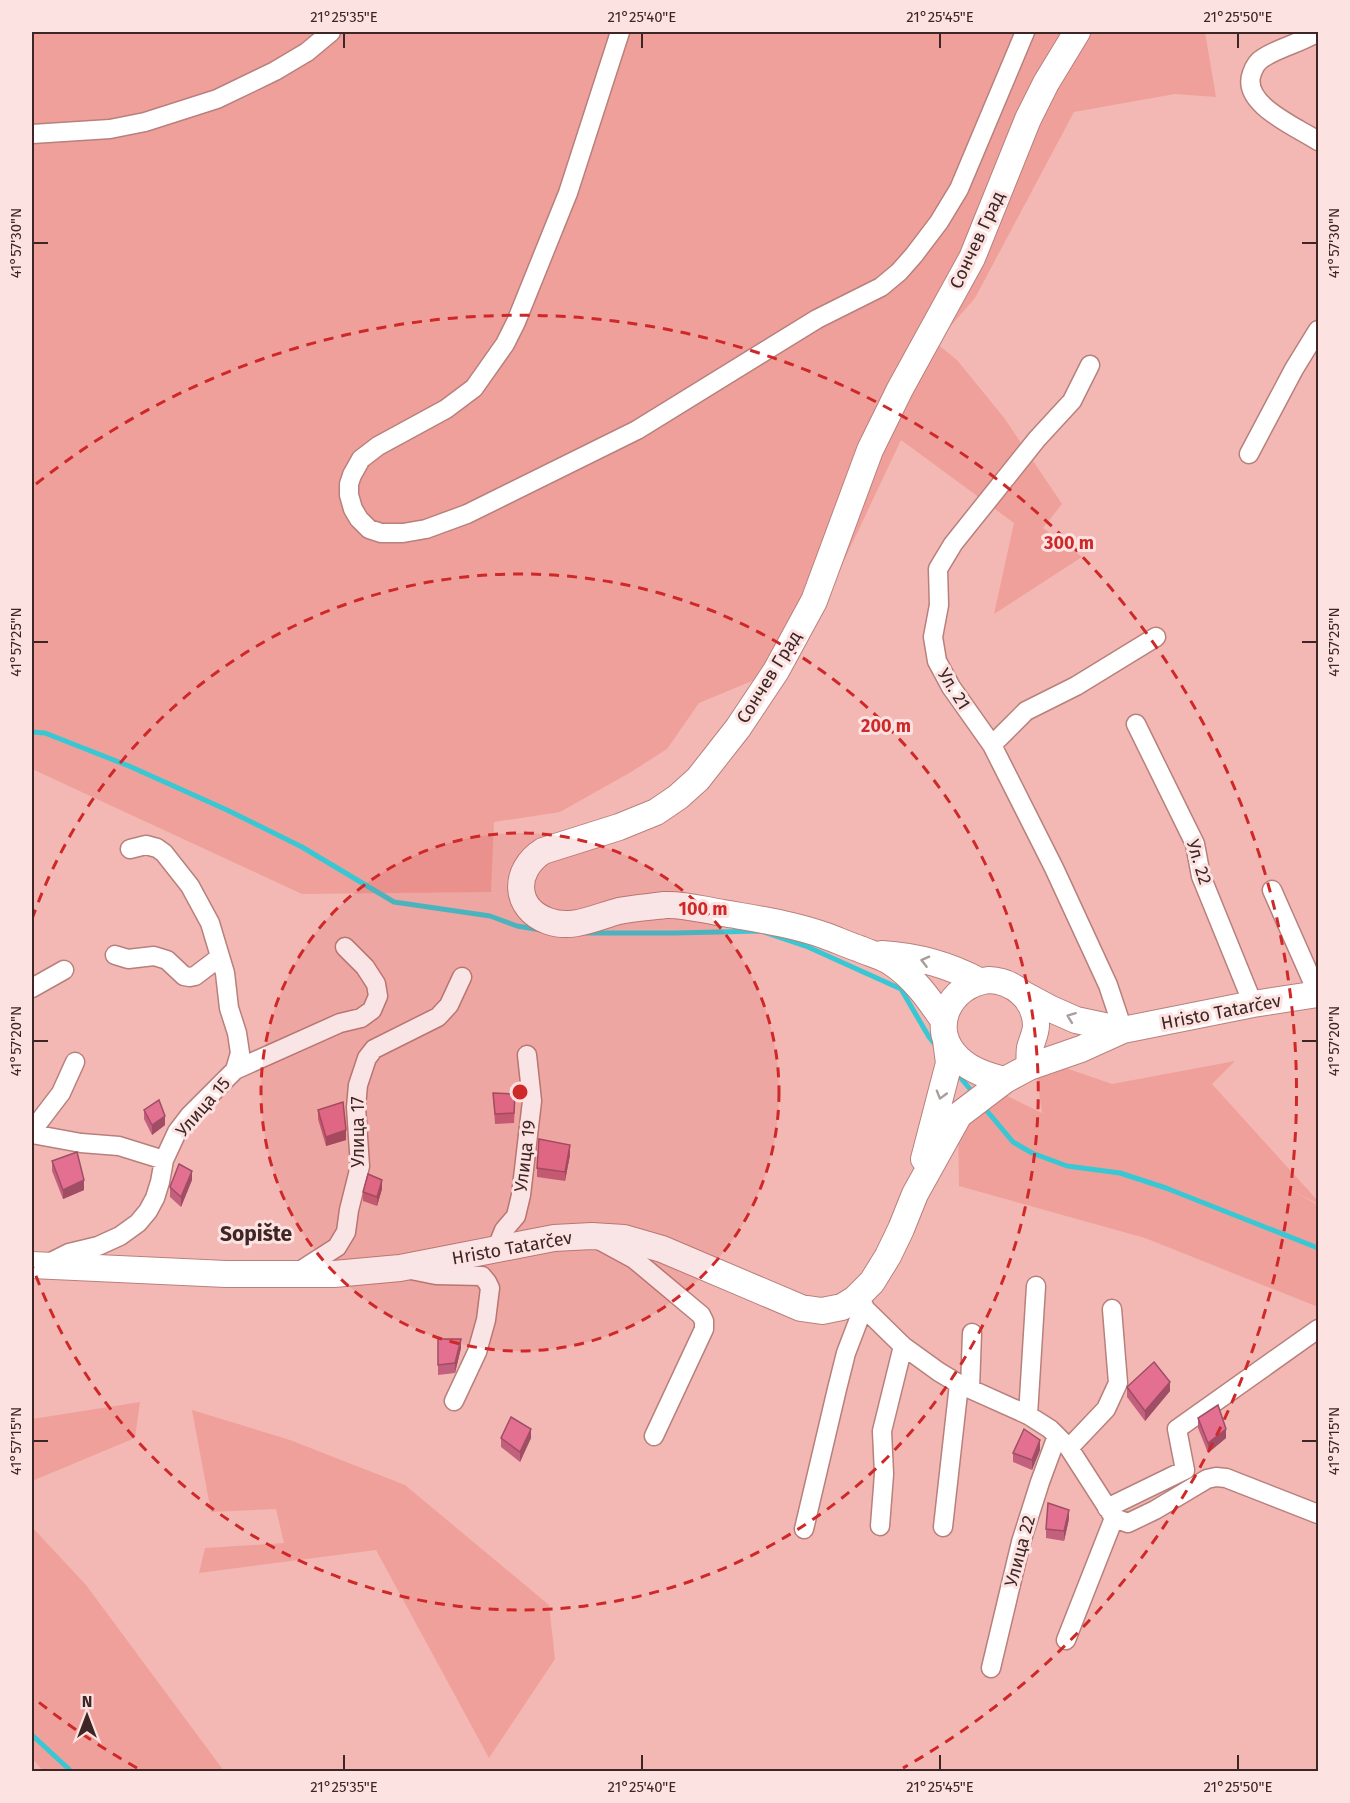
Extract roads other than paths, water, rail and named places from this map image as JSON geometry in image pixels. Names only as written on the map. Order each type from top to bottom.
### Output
[{"type":"main road","name":"Сончев Град","points":[[945,1029],[923,991],[905,973],[888,961],[825,935],[762,920],[686,906],[666,905],[620,911],[577,924],[550,922],[532,912],[524,900],[521,883],[525,867],[543,851],[619,827],[656,812],[678,797],[698,779],[731,738],[776,671],[814,601],[874,442],[900,389],[972,258],[1028,120],[1046,83],[1077,32]]},
{"type":"main road","points":[[868,953],[892,954],[923,960],[959,970],[979,981]]},
{"type":"main road","points":[[998,980],[1023,993],[1030,1003],[1036,1025],[1030,1047],[1029,1067],[1005,1080],[981,1073],[959,1059],[951,1049],[945,1029],[946,1010],[959,992],[979,981],[998,980]]},
{"type":"main road","name":"Hristo Tatarčev","points":[[1023,993],[1076,1020],[1123,1030]]},
{"type":"main road","name":"Hristo Tatarčev","points":[[1029,1067],[1081,1049],[1123,1030],[1253,1004],[1318,994]]},
{"type":"main road","name":"Hristo Tatarčev","points":[[915,1194],[948,1070],[945,1029]]},
{"type":"main road","name":"Hristo Tatarčev","points":[[38,1265],[226,1274],[334,1274],[400,1268],[554,1238],[592,1236],[624,1238],[662,1249],[801,1308],[822,1311],[859,1303],[888,1256],[915,1194],[958,1115],[1005,1080]]},
{"type":"street","points":[[32,134],[110,129],[145,122],[217,99],[275,71],[307,52],[331,32]]},
{"type":"street","points":[[620,32],[568,193],[506,344],[474,388],[446,409],[369,453],[361,459],[352,475],[349,495],[353,509],[369,529],[381,533],[403,533],[426,529],[477,509],[637,430],[817,319],[881,287],[899,272],[939,222],[958,189],[1025,32]]},
{"type":"street","points":[[1318,32],[1261,59],[1253,69],[1250,78],[1251,92],[1259,103],[1318,141]]},
{"type":"street","points":[[1249,454],[1294,369],[1318,330]]},
{"type":"street","name":"Ул. 21","points":[[1090,365],[1072,401],[960,535],[938,569],[939,605],[933,637],[937,661],[951,687],[992,745],[1054,868],[1108,986],[1123,1030]]},
{"type":"street","points":[[992,745],[1026,711],[1076,686],[1156,637]]},
{"type":"street","name":"Ул. 22","points":[[1136,724],[1195,844],[1202,876],[1253,1004]]},
{"type":"street","points":[[130,849],[146,845],[157,848],[172,861],[190,886],[210,923],[225,973],[229,1008],[237,1034],[240,1053],[235,1070]]},
{"type":"street","points":[[1272,890],[1318,994]]},
{"type":"street","name":"Улица 15","points":[[38,1265],[69,1253],[98,1246],[120,1236],[138,1223],[155,1198],[164,1160],[177,1132],[190,1115],[235,1070],[340,1023],[361,1018],[372,1010],[378,996],[376,984],[365,967],[345,947]]},
{"type":"street","points":[[115,955],[128,959],[154,956],[167,960],[184,976],[190,977],[195,976],[220,957]]},
{"type":"street","points":[[32,988],[64,970]]},
{"type":"street","name":"Улица 17","points":[[295,1274],[337,1247],[346,1232],[360,1166],[356,1107],[358,1085],[368,1058],[374,1049],[438,1017],[449,1005],[462,977]]},
{"type":"street","name":"Улица 19","points":[[496,1250],[504,1230],[516,1216],[521,1195],[532,1101],[527,1055]]},
{"type":"street","points":[[75,1062],[61,1093],[32,1132],[81,1143],[119,1146],[164,1160]]},
{"type":"street","points":[[592,1236],[634,1259],[654,1274],[701,1315],[704,1321],[704,1329],[654,1436]]},
{"type":"street","points":[[400,1268],[436,1275],[482,1276],[490,1288],[486,1320],[477,1352],[454,1401]]},
{"type":"street","points":[[1028,1415],[1036,1286]]},
{"type":"street","points":[[804,1528],[859,1303],[903,1346],[939,1372],[965,1387],[1028,1415],[1063,1442],[1111,1513],[1128,1523],[1216,1476],[1318,1514]]},
{"type":"street","name":"Улица 22","points":[[991,1668],[1021,1542],[1040,1482],[1063,1442],[1106,1409],[1118,1383],[1112,1309]]},
{"type":"street","points":[[1066,1640],[1111,1513],[1185,1470],[1177,1429],[1318,1329]]},
{"type":"street","points":[[943,1527],[972,1333]]},
{"type":"street","points":[[880,1526],[884,1474],[882,1431],[903,1346]]},
{"type":"waterway","points":[[32,732],[45,733],[129,766],[227,810],[302,847],[394,902],[490,916],[517,926],[541,930]]},
{"type":"waterway","points":[[586,933],[761,931],[808,947],[901,989],[938,1048]]},
{"type":"waterway","points":[[954,1070],[975,1095]]},
{"type":"waterway","points":[[982,1105],[1013,1142],[1032,1153],[1067,1166],[1120,1173],[1166,1188],[1318,1248]]},
{"type":"waterway","points":[[32,1735],[72,1772]]},
{"type":"district","name":"Sopište","points":[[256,1234]]}]
